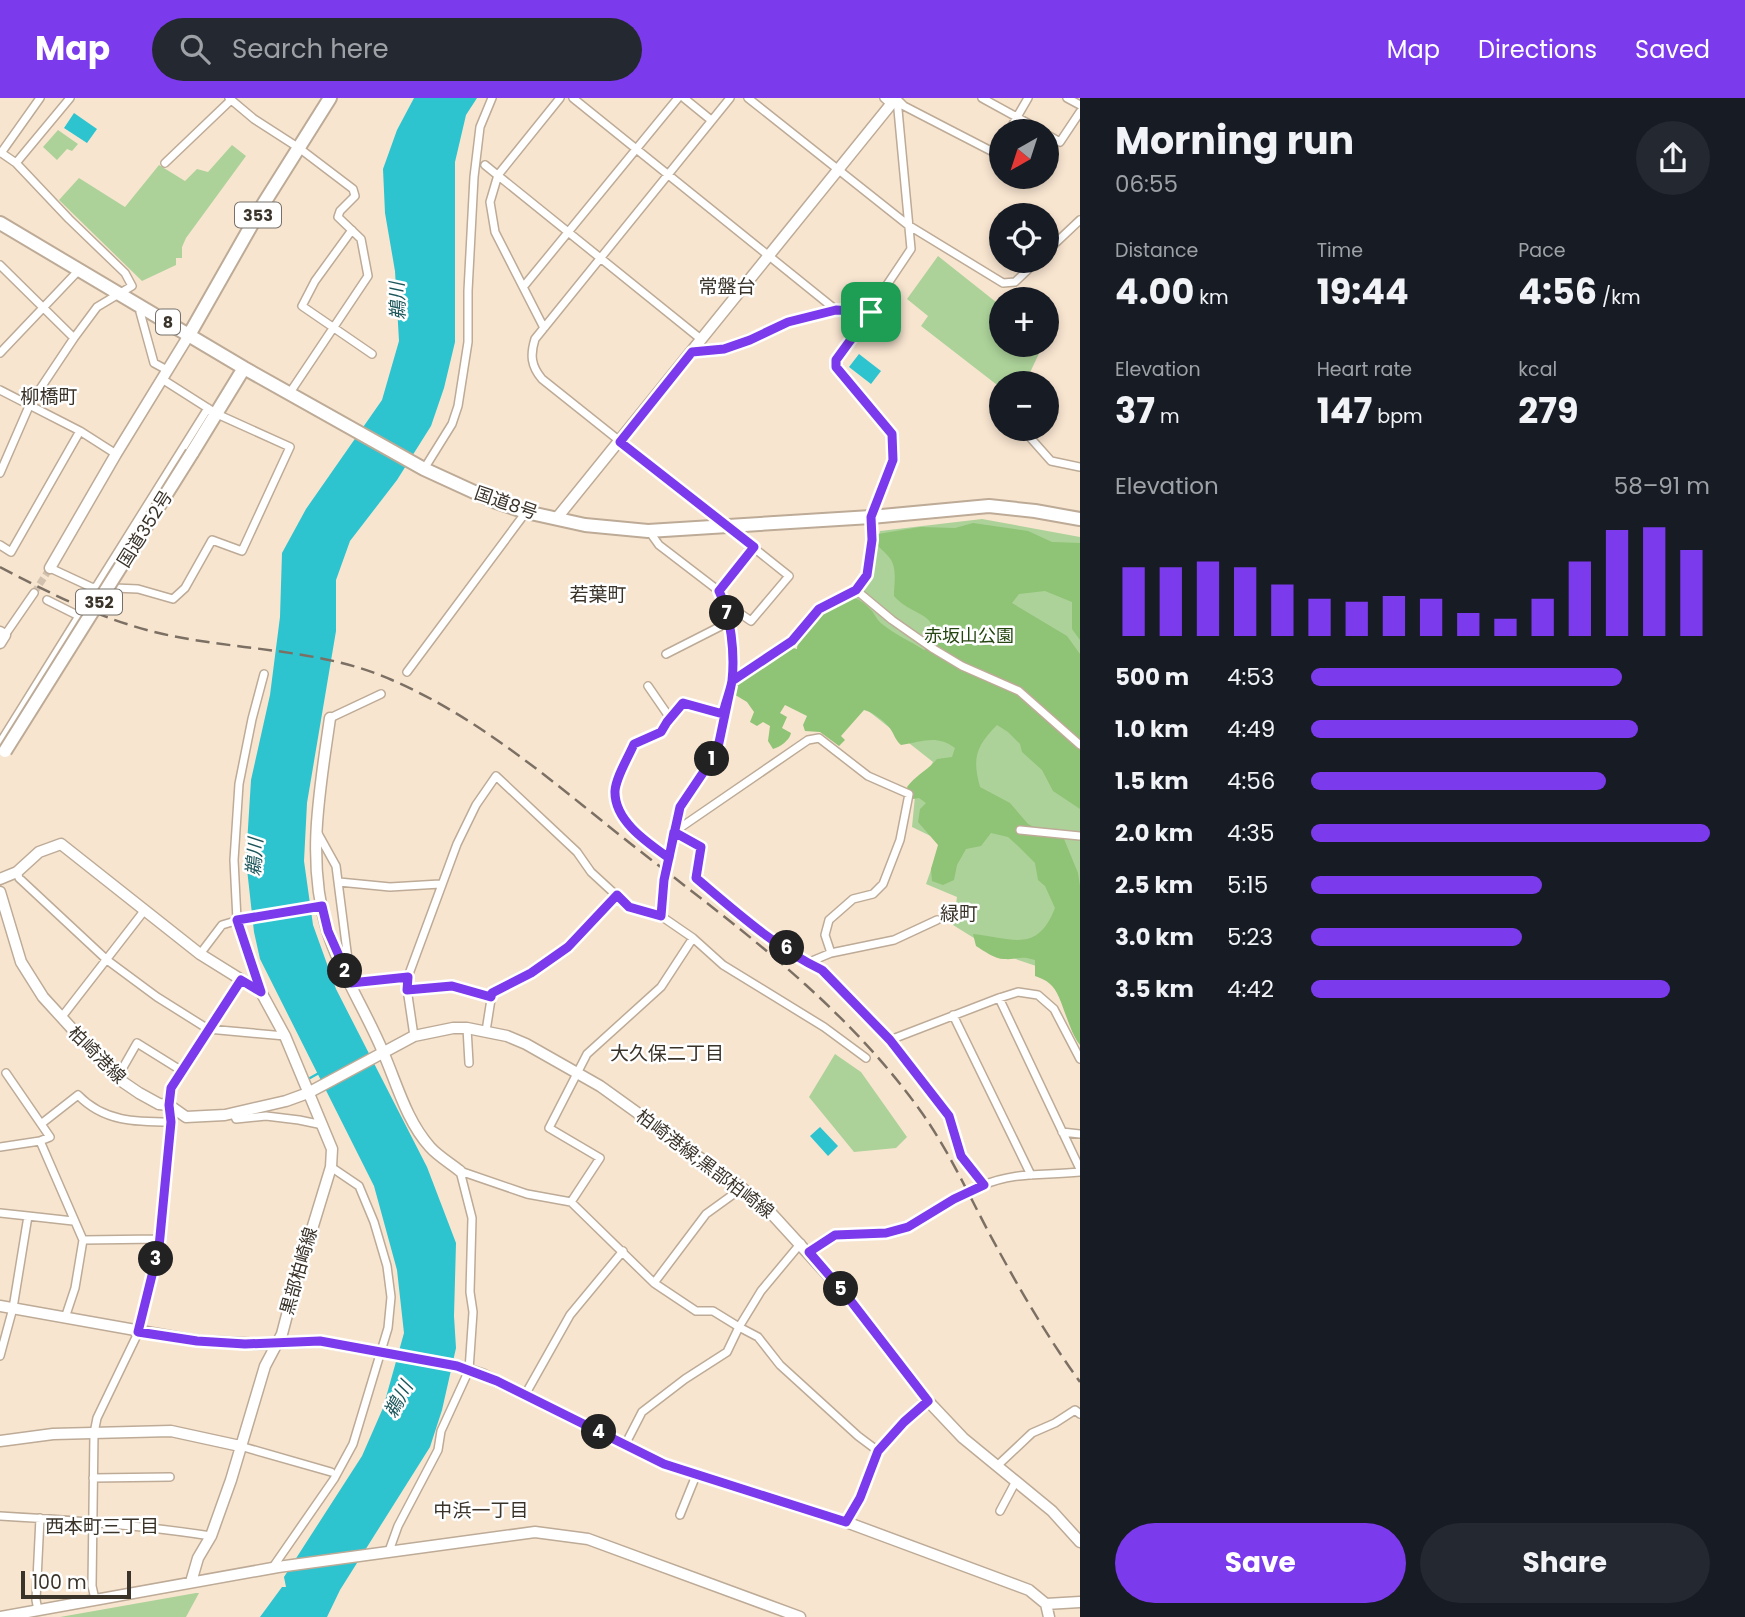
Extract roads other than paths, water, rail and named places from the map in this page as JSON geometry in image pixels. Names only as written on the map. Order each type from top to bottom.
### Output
[{"type":"highway","name":"353","points":[[189,335],[330,98]]},
{"type":"highway","name":"国道8号","points":[[0,223],[244,368],[423,468],[496,502],[526,512],[614,529],[648,531],[871,517],[989,506],[1080,519]]},
{"type":"highway","name":"国道352号","points":[[2,751],[192,453],[212,411],[244,368]]},
{"type":"street","points":[[0,164],[3,154],[40,98]]},
{"type":"street","points":[[16,163],[70,98]]},
{"type":"street","points":[[423,468],[452,424],[458,406],[468,342],[474,177],[480,127],[492,98]]},
{"type":"street","points":[[544,328],[495,232],[492,189],[498,176],[561,98]]},
{"type":"street","points":[[573,98],[836,310]]},
{"type":"street","points":[[524,286],[678,98]]},
{"type":"street","points":[[684,98],[712,120]]},
{"type":"street","points":[[725,603],[751,621],[789,576],[534,370],[531,353],[535,339],[730,98]]},
{"type":"street","points":[[748,98],[908,225],[1003,283],[1015,282],[1024,273]]},
{"type":"street","points":[[884,98],[895,101],[989,150]]},
{"type":"street","points":[[982,98],[1021,119]]},
{"type":"street","points":[[1017,117],[1028,98]]},
{"type":"street","points":[[1067,98],[1080,105]]},
{"type":"street","points":[[165,163],[230,99],[353,189],[355,196],[340,211],[338,217],[361,239],[368,276],[289,394]]},
{"type":"street","points":[[556,519],[895,101]]},
{"type":"street","points":[[732,681],[792,641],[819,609],[856,590],[867,575],[872,540],[871,517],[893,460],[892,434],[836,367],[836,360],[871,312],[911,249],[895,101]]},
{"type":"street","points":[[1059,141],[1080,112]]},
{"type":"street","points":[[0,473],[30,404],[74,338],[97,307],[132,286],[125,273],[16,163],[3,154]]},
{"type":"street","points":[[485,164],[702,340]]},
{"type":"street","points":[[1059,240],[1080,220]]},
{"type":"street","points":[[352,230],[315,281],[302,306],[372,354]]},
{"type":"street","points":[[0,265],[74,338]]},
{"type":"street","points":[[0,353],[80,269]]},
{"type":"street","points":[[141,306],[140,312],[154,363],[164,375],[212,411],[290,447],[242,551],[212,540],[186,588],[173,599],[138,589],[91,587],[50,568],[116,454],[164,375],[189,335]]},
{"type":"street","points":[[692,352],[724,349],[788,322],[836,310],[871,312]]},
{"type":"street","points":[[0,390],[80,431],[116,454]]},
{"type":"street","points":[[96,587],[212,411]]},
{"type":"street","points":[[0,545],[11,552],[80,431]]},
{"type":"street","points":[[1033,441],[1051,461],[1080,467]]},
{"type":"street","points":[[407,672],[526,512]]},
{"type":"street","points":[[648,531],[659,545],[719,591],[729,622],[732,681],[717,752],[680,807],[664,880],[661,916]]},
{"type":"street","points":[[719,591],[754,547]]},
{"type":"street","points":[[856,590],[932,648],[962,666],[1019,691],[1080,745]]},
{"type":"street","points":[[2,637],[34,593]]},
{"type":"street","points":[[2,751],[79,616],[47,600]]},
{"type":"street","points":[[666,654],[729,622]]},
{"type":"street","points":[[261,992],[240,919],[234,860],[239,784],[264,674]]},
{"type":"street","points":[[648,686],[670,718]]},
{"type":"street","points":[[381,694],[330,718],[316,815],[315,857],[319,907],[410,1118],[431,1148],[460,1171],[527,1194],[571,1202],[654,1283],[696,1311],[713,1311],[758,1336],[780,1365],[878,1451]]},
{"type":"street","points":[[669,858],[642,839],[617,808],[615,789],[634,744],[661,732],[683,703],[723,714]]},
{"type":"street","points":[[674,832],[808,740],[819,738],[868,776],[909,794],[900,840],[883,884],[873,894],[853,899],[829,920],[825,936],[831,953]]},
{"type":"street","points":[[414,1036],[407,990],[408,977],[440,884],[476,805],[496,776],[577,852],[591,872],[629,907],[661,916],[723,965],[824,1027],[866,1058]]},
{"type":"street","points":[[316,829],[336,866],[351,983]]},
{"type":"street","points":[[1020,830],[1080,836]]},
{"type":"street","points":[[674,832],[701,847],[696,878],[737,914],[807,963],[822,970],[890,1040],[949,1116],[961,1156],[981,1186]]},
{"type":"street","points":[[0,879],[17,872],[39,852],[61,844],[200,954],[261,992]]},
{"type":"street","points":[[17,872],[19,877],[107,960],[157,997],[208,1029],[285,1036]]},
{"type":"street","points":[[339,882],[390,887],[440,884]]},
{"type":"street","name":"柏崎港線","points":[[0,892],[21,962],[35,987],[117,1078],[186,1117],[233,1114],[312,1091]]},
{"type":"street","points":[[486,1031],[492,993],[531,973],[568,947],[617,895]]},
{"type":"street","points":[[200,954],[222,925],[240,919],[319,907]]},
{"type":"street","points":[[61,1018],[144,911]]},
{"type":"street","points":[[807,963],[831,953],[894,940],[937,920]]},
{"type":"street","points":[[571,1202],[600,1158],[550,1128],[587,1054],[661,987],[693,939]]},
{"type":"street","points":[[351,983],[408,977]]},
{"type":"street","points":[[95,1599],[92,1586],[94,1433],[97,1418],[138,1332],[159,1238],[171,1122],[171,1088],[241,980]]},
{"type":"street","points":[[407,990],[452,986],[491,997]]},
{"type":"street","name":"黒部柏崎線","points":[[191,1582],[198,1558],[211,1536],[259,1382],[282,1334],[293,1289],[331,1167],[332,1149],[312,1091],[261,992]]},
{"type":"street","points":[[890,1040],[1018,992],[1038,995],[1058,1016],[1080,1059]]},
{"type":"street","points":[[809,1252],[835,1235],[886,1233],[908,1227],[954,1199],[1001,1177],[1080,1171],[999,998]]},
{"type":"street","points":[[953,1015],[1031,1175]]},
{"type":"street","points":[[467,1028],[469,1063]]},
{"type":"street","name":"柏崎港線;黒部柏崎線","points":[[312,1091],[414,1036],[467,1028],[526,1044],[577,1072],[628,1105],[742,1188],[771,1213],[847,1296],[928,1401],[963,1438],[1052,1511],[1080,1542]]},
{"type":"street","points":[[117,1078],[137,1043],[182,1071]]},
{"type":"street","points":[[0,1147],[50,1137],[6,1073]]},
{"type":"street","points":[[41,1124],[78,1095],[103,1114],[116,1118],[142,1122],[171,1122]]},
{"type":"street","points":[[233,1114],[236,1119],[266,1116],[323,1125]]},
{"type":"street","points":[[1062,1132],[1080,1134]]},
{"type":"street","points":[[40,1141],[82,1240],[75,1288],[65,1318]]},
{"type":"street","points":[[276,1567],[354,1444],[388,1328],[391,1297],[387,1266],[374,1222],[359,1186],[331,1167]]},
{"type":"street","points":[[389,1551],[398,1526],[438,1450],[442,1431],[469,1370],[473,1312],[470,1292],[472,1218],[460,1171]]},
{"type":"street","points":[[654,1283],[706,1214],[742,1188]]},
{"type":"street","points":[[0,1213],[73,1221]]},
{"type":"street","points":[[0,1356],[13,1308],[28,1216]]},
{"type":"street","points":[[82,1240],[159,1238]]},
{"type":"street","points":[[625,1445],[642,1412],[727,1352],[756,1298],[801,1243]]},
{"type":"street","points":[[525,1395],[570,1315],[623,1251]]},
{"type":"street","points":[[0,1306],[197,1341],[320,1341],[457,1366],[525,1395],[664,1464],[846,1522],[1029,1590],[1046,1604],[1049,1617]]},
{"type":"street","points":[[846,1522],[860,1498],[878,1451],[904,1422],[928,1401]]},
{"type":"street","points":[[997,1466],[1032,1433],[1078,1410]]},
{"type":"street","points":[[0,1441],[53,1434],[171,1431],[240,1446],[331,1472]]},
{"type":"street","points":[[680,1515],[697,1474]]},
{"type":"street","points":[[93,1478],[170,1477]]},
{"type":"street","points":[[1000,1511],[1016,1481]]},
{"type":"street","points":[[0,1516],[94,1521],[211,1536]]},
{"type":"street","points":[[38,1610],[36,1600],[40,1518]]},
{"type":"street","points":[[0,1617],[276,1567],[525,1533],[574,1536],[800,1617]]},
{"type":"street","points":[[1046,1604],[1080,1602]]},
{"type":"water","name":"鵜川","points":[[414,98],[477,98],[466,115],[455,162],[455,342],[431,426],[397,480],[350,541],[336,580],[336,631],[307,803],[304,861],[313,925],[336,989],[427,1167],[456,1243],[456,1348],[442,1410],[430,1447],[340,1590],[327,1617],[260,1617],[282,1587],[286,1587],[284,1577],[362,1456],[383,1408],[404,1333],[397,1270],[374,1186],[260,959],[254,932],[246,860],[251,780],[270,695],[280,617],[282,553],[306,509],[382,400],[399,341],[395,271],[385,213],[383,169],[397,130]]},
{"type":"water","points":[[74,113],[97,129],[87,143],[64,128]]},
{"type":"water","points":[[859,354],[881,371],[871,384],[849,367]]},
{"type":"water","points":[[820,1127],[838,1146],[828,1156],[810,1136]]},
{"type":"waterway","points":[[310,1078],[319,1073]]},
{"type":"tunnel","points":[[34,593],[50,568]]},
{"type":"railway","points":[[0,567],[80,606],[142,629],[192,640],[308,656],[365,670],[425,696],[517,754],[749,936],[823,1001],[858,1036],[891,1073],[931,1127],[1020,1289],[1080,1382]]},
{"type":"district","name":"常盤台","points":[[727,286]]},
{"type":"district","name":"柳橋町","points":[[49,396]]},
{"type":"district","name":"若葉町","points":[[598,594]]},
{"type":"district","name":"緑町","points":[[959,913]]},
{"type":"district","name":"大久保二丁目","points":[[667,1053]]},
{"type":"district","name":"中浜一丁目","points":[[481,1510]]},
{"type":"district","name":"西本町三丁目","points":[[102,1526]]},
{"type":"park label","name":"赤坂山公園","points":[[969,636]]}]
